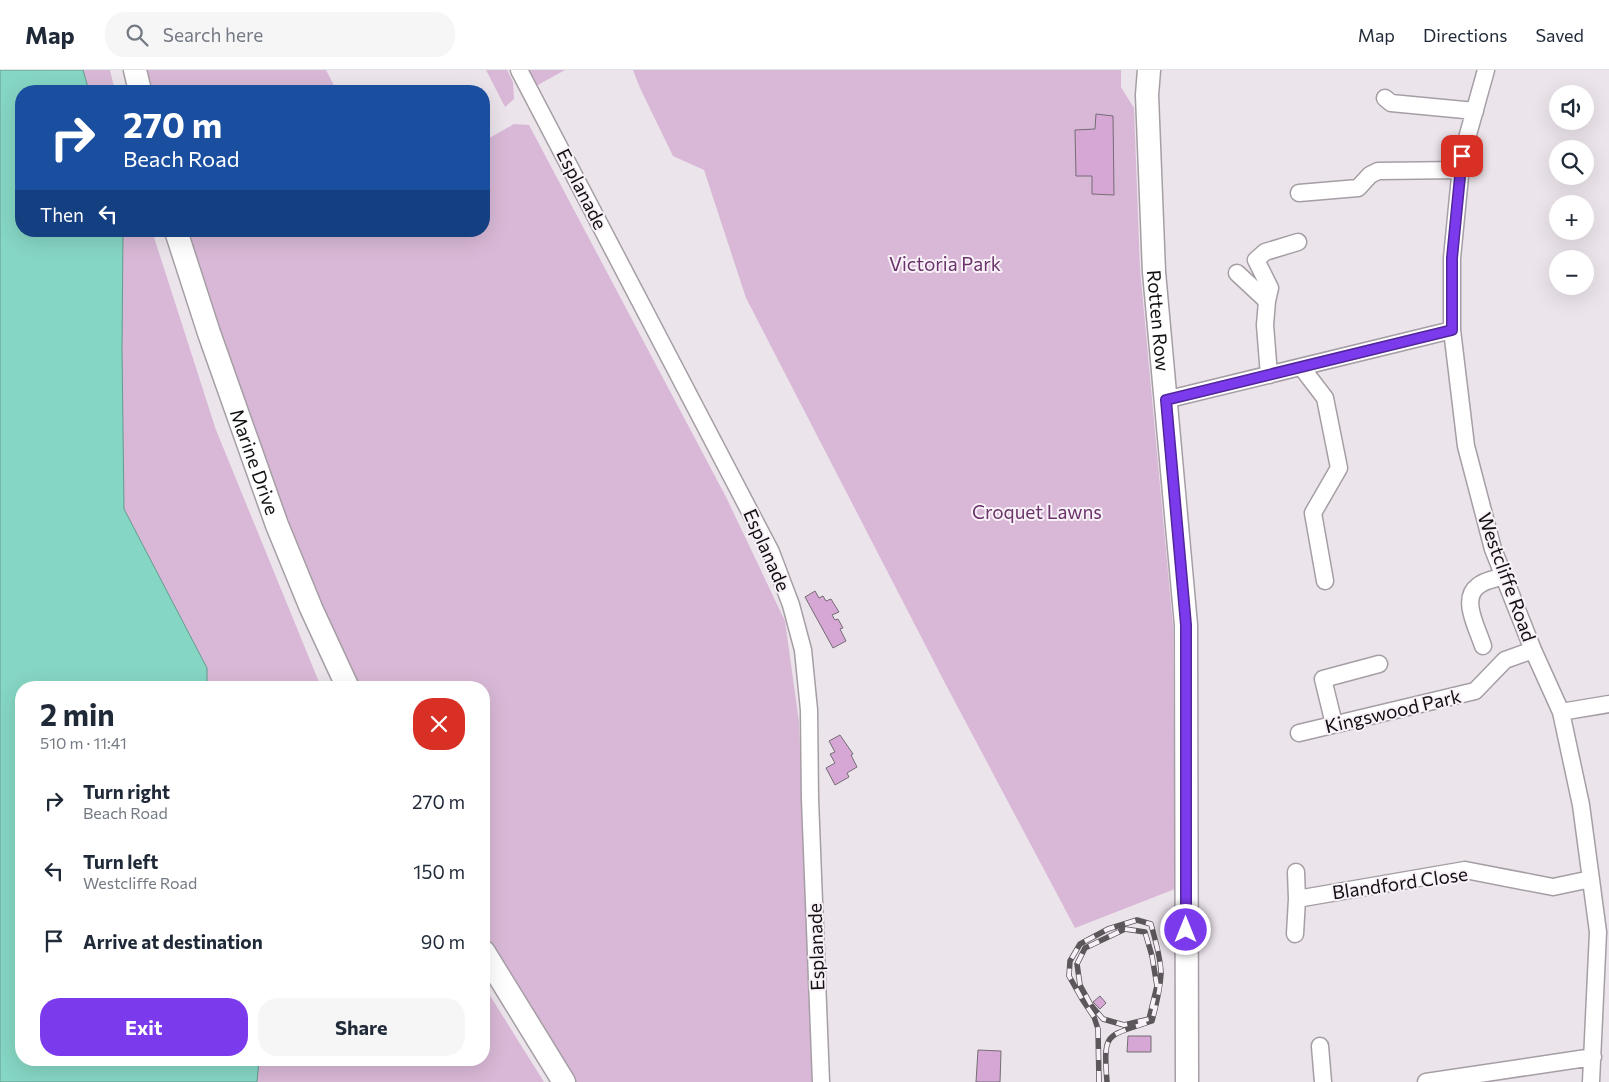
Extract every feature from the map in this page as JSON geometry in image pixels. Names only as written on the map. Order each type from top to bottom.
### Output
[{"type":"street","points":[[135,70],[139,85]]},
{"type":"street","name":"Esplanade","points":[[519,70],[771,552],[791,605],[803,650],[809,710],[810,799],[822,1082]]},
{"type":"street","name":"Rotten Row","points":[[1148,70],[1147,95],[1154,272],[1186,625],[1187,1082]]},
{"type":"street","name":"Westcliffe Road","points":[[1486,70],[1462,156],[1452,258],[1452,330],[1466,446],[1493,549],[1533,650],[1561,712],[1582,805],[1598,932],[1591,1082]]},
{"type":"street","points":[[1385,98],[1391,103],[1475,111]]},
{"type":"street","points":[[1299,193],[1358,188],[1370,175],[1378,171],[1461,170]]},
{"type":"street","name":"Marine Drive","points":[[178,237],[209,333],[277,525],[311,608],[345,681]]},
{"type":"street","points":[[1269,376],[1265,325],[1270,288],[1256,260],[1264,252],[1298,242]]},
{"type":"street","points":[[1237,273],[1267,301]]},
{"type":"street","points":[[1166,400],[1452,330]]},
{"type":"street","points":[[1302,368],[1325,398],[1339,468],[1313,513],[1325,581]]},
{"type":"street","points":[[1483,646],[1469,603],[1472,592],[1479,584],[1504,576]]},
{"type":"street","name":"Kingswood Park","points":[[1298,733],[1475,691],[1505,660],[1533,650]]},
{"type":"street","points":[[1334,724],[1323,679],[1380,664]]},
{"type":"street","points":[[1561,712],[1609,704]]},
{"type":"street","name":"Blandford Close","points":[[1297,899],[1465,870],[1553,887],[1591,879]]},
{"type":"street","points":[[1295,934],[1296,872]]},
{"type":"street","points":[[490,962],[564,1082]]},
{"type":"street","points":[[1320,1046],[1323,1082]]},
{"type":"street","points":[[1426,1082],[1592,1057]]},
{"type":"green space","points":[[0,70],[110,70],[114,85],[15,85],[15,237],[154,237],[216,430],[319,681],[15,681],[15,1066],[490,1066],[490,996],[544,1082],[0,1082]]},
{"type":"green space","points":[[144,70],[326,70],[334,85],[147,85]]},
{"type":"green space","points":[[486,70],[507,70],[513,82],[514,99],[505,107]]},
{"type":"green space","points":[[528,70],[565,70],[536,86]]},
{"type":"green space","name":"Victoria Park","points":[[633,70],[1121,70],[1121,87],[1134,108],[1140,269],[1173,626],[1175,889],[1075,928],[946,685],[746,298],[704,170],[673,156]]},
{"type":"green space","points":[[514,124],[529,125],[726,497],[785,621],[799,722],[812,1082],[576,1082],[490,945],[490,681],[354,681],[292,540],[187,237],[490,237],[490,138]]},
{"type":"shaded area","points":[[0,70],[83,70],[87,85],[15,85],[15,237],[123,237],[124,509],[207,668],[207,681],[15,681],[15,1066],[258,1066],[257,1082],[0,1082]]},
{"type":"building","points":[[1096,114],[1113,116],[1114,195],[1092,194],[1092,176],[1076,176],[1075,130],[1095,129]]},
{"type":"building","points":[[815,591],[819,598],[823,596],[826,601],[831,599],[839,612],[832,615],[835,620],[838,619],[843,628],[840,629],[846,641],[833,648],[805,597]]},
{"type":"building","points":[[840,735],[853,754],[851,755],[857,767],[847,773],[849,777],[835,785],[826,768],[835,763],[830,754],[835,752],[829,741]]},
{"type":"building","points":[[1100,996],[1106,1003],[1100,1009],[1093,1002]]},
{"type":"building","points":[[1128,1036],[1151,1036],[1151,1052],[1127,1052]]},
{"type":"building","points":[[978,1050],[1001,1051],[1000,1082],[976,1082]]},
{"type":"railway","points":[[1099,1082],[1098,1029],[1094,1017],[1069,976],[1070,961],[1080,944],[1108,929],[1137,920],[1151,924],[1161,968],[1159,992],[1152,1021],[1116,1034],[1107,1044],[1107,1082]]},
{"type":"railway","points":[[1125,929],[1145,932],[1152,956],[1157,986],[1149,1019],[1124,1025],[1103,1019],[1091,1005],[1080,985],[1077,964],[1085,948],[1125,929]]},
{"type":"route","points":[[1186,930],[1186,625],[1166,400],[1452,330],[1452,258],[1462,156]]},
{"type":"park label","name":"Croquet Lawns","points":[[1037,512]]}]
